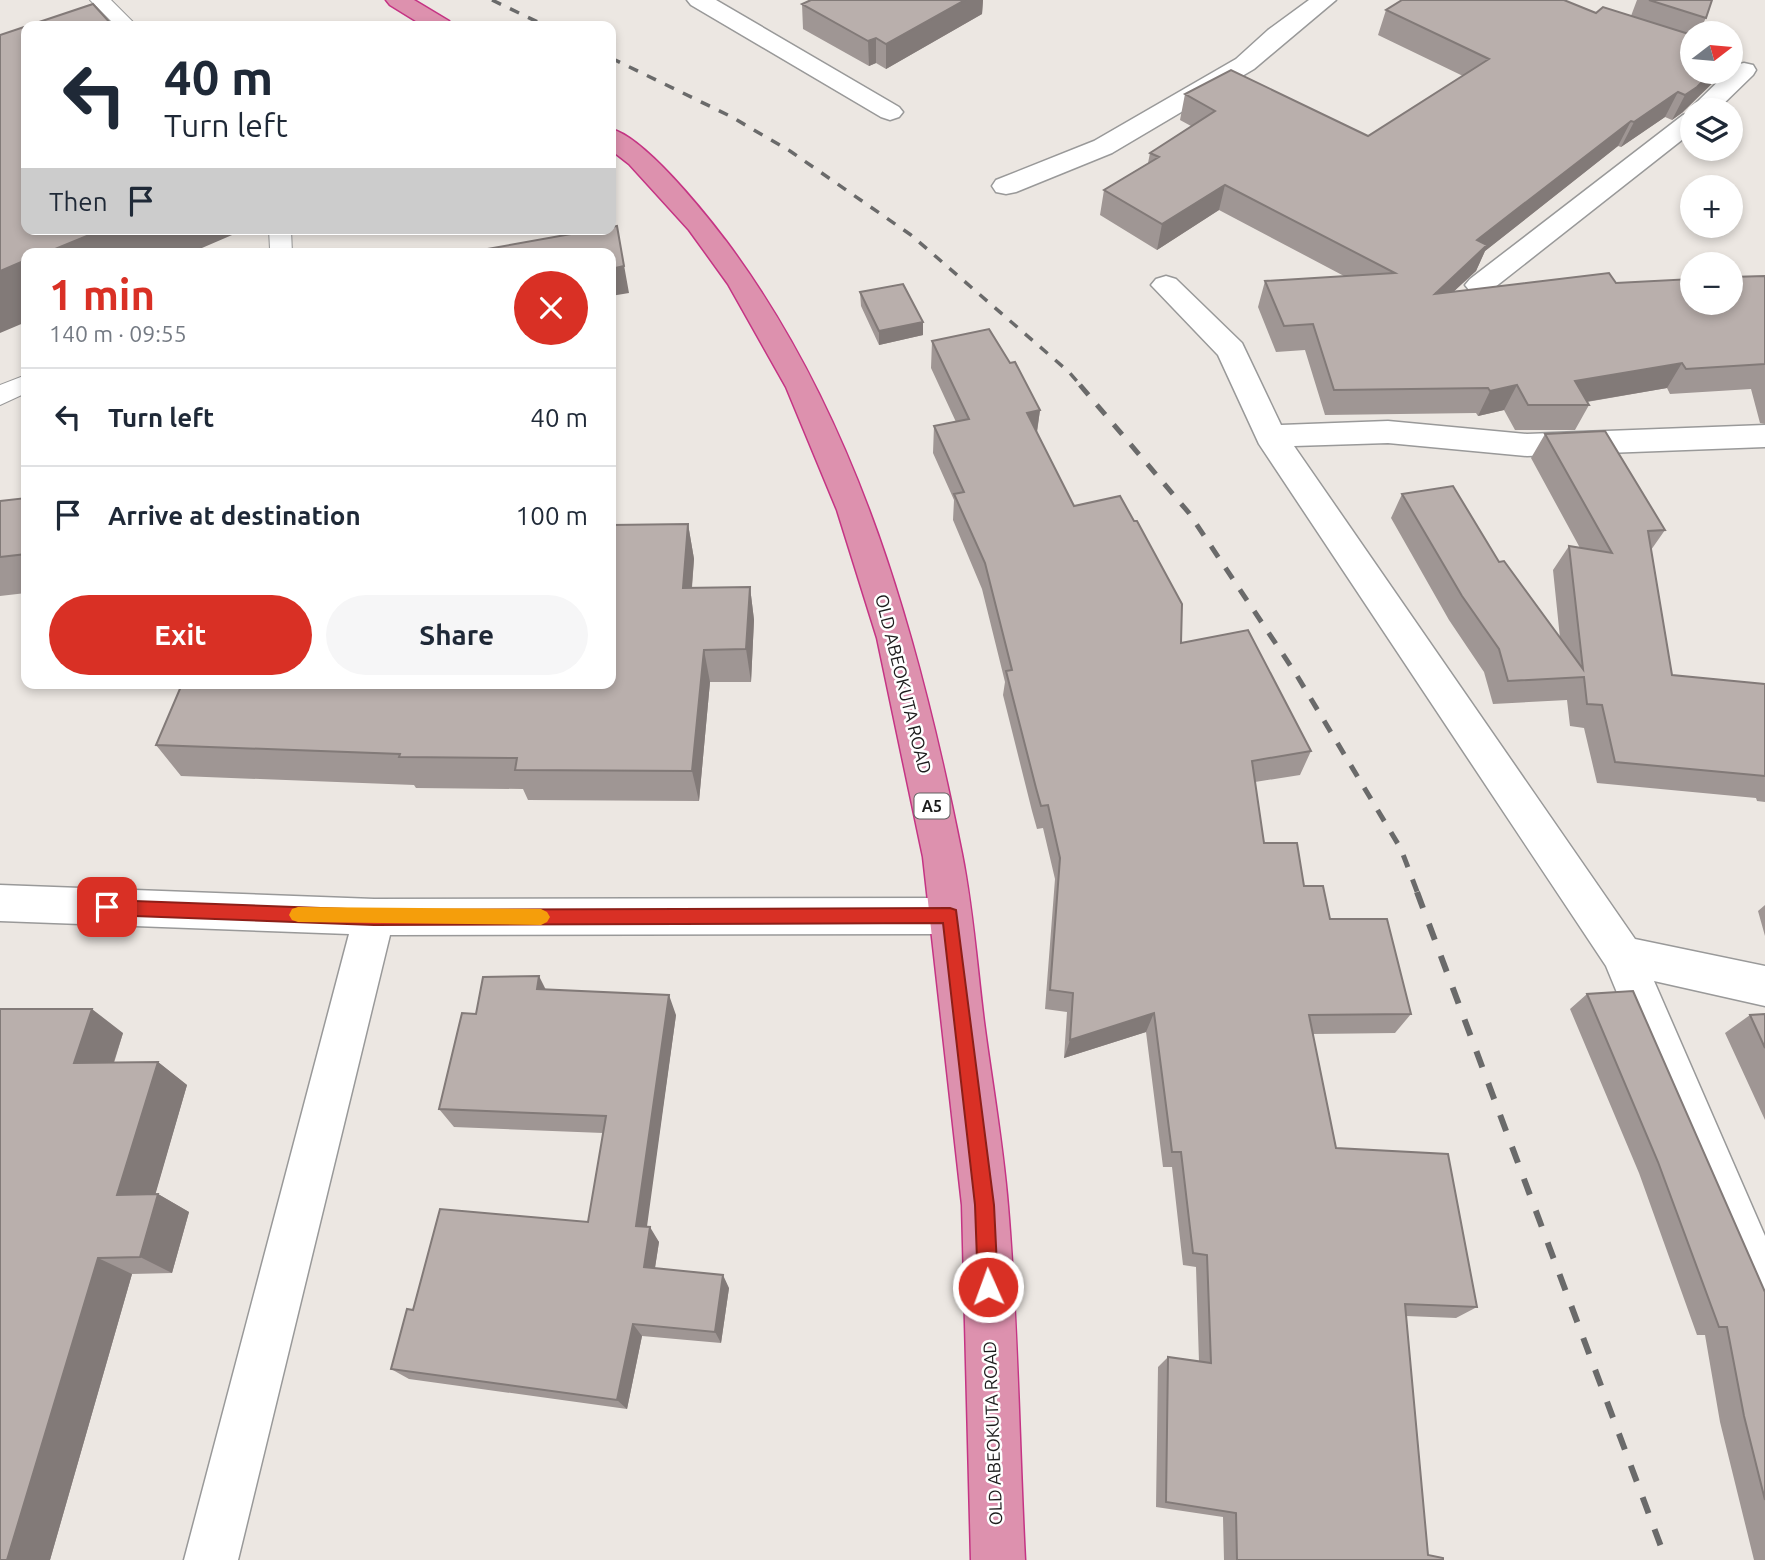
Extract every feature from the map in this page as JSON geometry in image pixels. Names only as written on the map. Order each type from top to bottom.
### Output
[{"type":"highway","points":[[398,0],[432,21]]},
{"type":"highway","name":"OLD ABEOKUTA ROAD","points":[[616,141],[638,158],[699,224],[741,281],[806,399],[854,510],[895,638],[943,856],[985,1205],[999,1560]]},
{"type":"street","points":[[699,0],[890,112]]},
{"type":"street","points":[[1006,186],[1103,147],[1245,64],[1277,35],[1324,0]]},
{"type":"street","points":[[1716,98],[1747,70]]},
{"type":"street","points":[[1480,285],[1680,129]]},
{"type":"street","points":[[1166,285],[1231,350],[1270,436],[1622,955],[1765,1293]]},
{"type":"street","points":[[1270,436],[1388,432],[1527,445],[1765,436]]},
{"type":"street","points":[[0,903],[374,917],[950,916]]},
{"type":"street","points":[[211,1560],[374,917]]},
{"type":"street","points":[[1622,955],[1765,986]]},
{"type":"lane","points":[[100,0],[122,21]]},
{"type":"lane","points":[[0,396],[21,386]]},
{"type":"building","points":[[811,0],[965,0],[886,44],[876,38],[868,41],[802,4]]},
{"type":"building","points":[[1402,0],[1564,0],[1596,13],[1603,7],[1680,31],[1680,84],[1700,84],[1685,95],[1678,92],[1634,122],[1631,121],[1477,240],[1487,245],[1435,294],[1609,273],[1616,283],[1680,280],[1680,315],[1743,315],[1743,277],[1765,276],[1765,364],[1686,369],[1682,363],[1575,381],[1589,405],[1528,405],[1517,385],[1490,391],[1488,388],[1334,390],[1313,324],[1284,326],[1265,281],[1395,273],[1225,185],[1162,224],[1104,190],[1159,157],[1150,153],[1215,111],[1185,94],[1231,70],[1368,136],[1489,59],[1386,10]]},
{"type":"building","points":[[1649,0],[1712,0],[1706,18]]},
{"type":"building","points":[[93,4],[108,21],[42,21]]},
{"type":"building","points":[[21,28],[21,235],[89,235],[58,248],[21,248],[21,262],[0,271],[0,35]]},
{"type":"building","points":[[616,226],[624,266],[616,268],[616,248],[493,248],[565,235],[616,235]]},
{"type":"building","points":[[903,284],[923,322],[879,331],[860,292]]},
{"type":"building","points":[[989,329],[1010,363],[1015,362],[1040,410],[1027,413],[1074,506],[1120,496],[1134,521],[1137,521],[1182,604],[1181,643],[1248,630],[1311,751],[1252,761],[1264,843],[1297,843],[1304,886],[1323,886],[1330,919],[1387,919],[1411,1014],[1309,1015],[1336,1148],[1448,1154],[1477,1307],[1405,1304],[1428,1555],[1443,1560],[1237,1560],[1236,1513],[1166,1502],[1168,1357],[1211,1363],[1207,1255],[1193,1253],[1181,1152],[1172,1152],[1154,1013],[1070,1040],[1073,993],[1050,990],[1060,858],[1048,805],[1041,806],[1006,671],[1012,670],[985,563],[954,494],[964,492],[934,426],[969,419],[932,341]]},
{"type":"building","points":[[1605,431],[1665,530],[1648,531],[1672,675],[1765,684],[1765,776],[1615,762],[1602,705],[1587,704],[1584,677],[1508,681],[1499,649],[1462,596],[1402,494],[1453,486],[1499,562],[1504,561],[1583,669],[1569,546],[1612,553],[1545,434]]},
{"type":"building","points":[[21,499],[21,555],[0,557],[0,501]]},
{"type":"building","points":[[688,524],[683,588],[750,587],[746,649],[704,650],[692,771],[515,770],[517,758],[399,757],[400,754],[156,745],[180,689],[616,689],[616,525]]},
{"type":"building","points":[[539,976],[537,989],[669,995],[636,1226],[650,1227],[644,1267],[723,1275],[715,1332],[633,1324],[617,1400],[391,1369],[407,1309],[413,1310],[440,1209],[588,1222],[606,1116],[439,1109],[462,1013],[476,1014],[483,977]]},
{"type":"building","points":[[1633,991],[1765,1292],[1765,1500],[1744,1416],[1727,1327],[1719,1327],[1658,1162],[1587,994]]},
{"type":"building","points":[[0,1009],[92,1009],[74,1063],[158,1062],[117,1195],[158,1194],[140,1257],[98,1258],[7,1560],[0,1560]]},
{"type":"building","points":[[1765,1014],[1765,1048],[1750,1015]]},
{"type":"railway","points":[[492,0],[536,21]]},
{"type":"railway","points":[[616,60],[730,116],[790,151],[911,235],[1069,372],[1082,387]]},
{"type":"railway","points":[[1080,385],[1189,513],[1296,674],[1401,849],[1418,894]]},
{"type":"railway","points":[[1417,892],[1666,1560]]},
{"type":"slow traffic","points":[[298,915],[541,917]]},
{"type":"route","points":[[107,907],[374,917],[950,916],[985,1205],[988,1287]]}]
